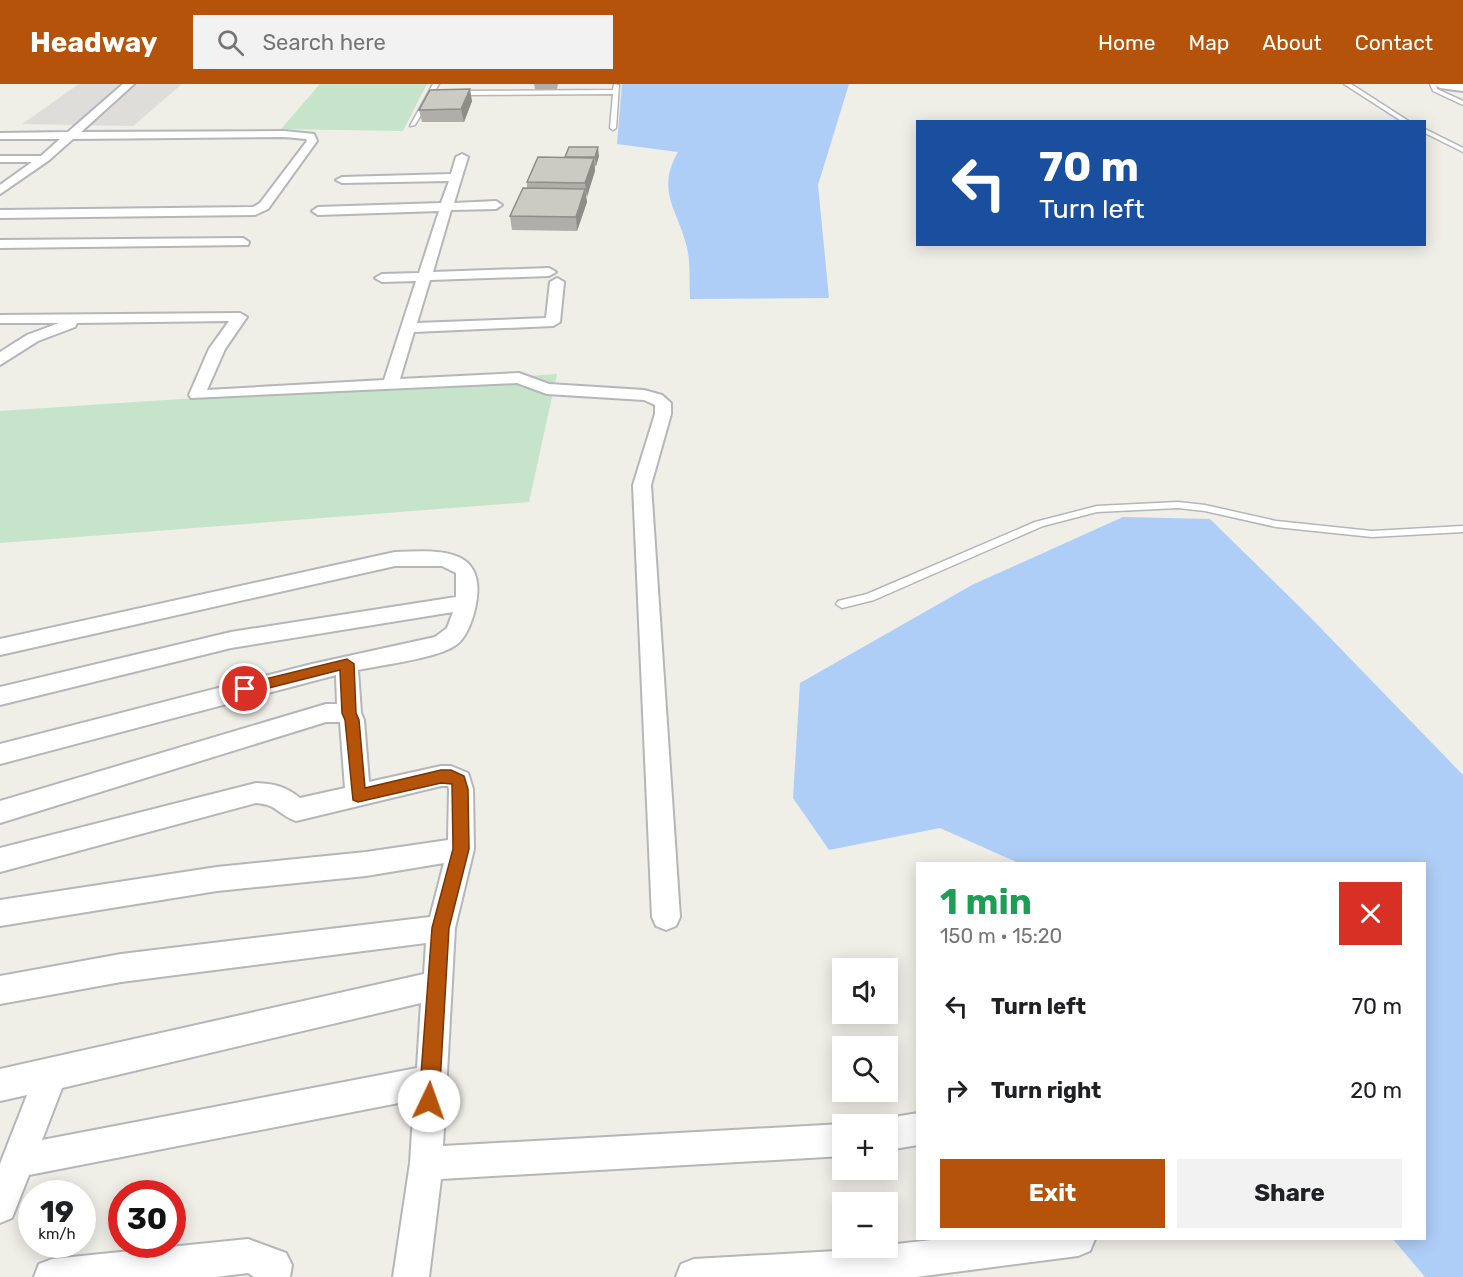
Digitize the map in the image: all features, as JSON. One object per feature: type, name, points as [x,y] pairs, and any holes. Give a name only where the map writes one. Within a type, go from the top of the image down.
[{"type":"street","points":[[0,190],[72,136],[129,84]]},
{"type":"street","points":[[1440,84],[1463,87]]},
{"type":"street","points":[[0,136],[284,134],[310,136],[312,141],[264,206],[255,211],[0,214]]},
{"type":"street","points":[[391,383],[462,157]]},
{"type":"street","points":[[0,159],[44,159]]},
{"type":"street","points":[[342,180],[456,177]]},
{"type":"street","points":[[318,211],[496,205]]},
{"type":"street","points":[[0,244],[243,242]]},
{"type":"street","points":[[382,278],[553,277],[553,322],[408,328]]},
{"type":"street","points":[[0,319],[240,317],[217,349],[198,395],[519,378],[547,388],[644,395],[657,398],[663,403],[663,414],[642,484],[666,917]]},
{"type":"street","points":[[0,360],[12,348],[30,338],[85,318]]},
{"type":"street","points":[[0,647],[395,559],[420,559],[458,564],[469,578],[458,628],[450,639],[441,644],[347,664],[0,754]]},
{"type":"street","points":[[0,696],[231,640],[465,603]]},
{"type":"street","points":[[347,664],[349,713],[352,720],[358,796]]},
{"type":"street","points":[[0,812],[326,713],[349,713]]},
{"type":"street","points":[[0,860],[256,793],[276,794],[296,810],[441,776],[451,776],[459,780],[461,849],[441,928],[426,1163],[411,1277]]},
{"type":"street","points":[[0,913],[218,879],[366,864],[461,849]]},
{"type":"street","points":[[0,990],[121,968],[441,928]]},
{"type":"street","points":[[0,1085],[436,985]]},
{"type":"street","points":[[0,1206],[51,1075]]},
{"type":"street","points":[[18,1161],[430,1080]]},
{"type":"street","points":[[898,1132],[916,1129]]},
{"type":"street","points":[[426,1163],[832,1141]]},
{"type":"street","points":[[694,1277],[833,1274],[1071,1240]]},
{"type":"street","points":[[52,1277],[248,1256],[274,1265],[272,1277]]},
{"type":"lane","points":[[412,124],[436,84]]},
{"type":"lane","points":[[613,128],[616,84]]},
{"type":"lane","points":[[1347,84],[1405,120]]},
{"type":"lane","points":[[1433,84],[1435,90],[1463,103]]},
{"type":"lane","points":[[453,93],[616,92]]},
{"type":"lane","points":[[430,94],[442,93]]},
{"type":"lane","points":[[1426,132],[1463,150]]},
{"type":"lane","points":[[842,604],[870,597],[1039,524],[1105,508],[1178,505],[1205,508],[1276,524],[1372,534],[1463,529]]},
{"type":"shaded area","points":[[79,84],[182,84],[133,126],[22,124]]},
{"type":"green space","points":[[320,84],[427,84],[403,131],[281,129]]},
{"type":"green space","points":[[557,374],[529,502],[0,543],[0,411]]},
{"type":"water","points":[[622,84],[849,84],[818,185],[829,298],[690,299],[688,254],[669,190],[671,166],[678,152],[617,144]]},
{"type":"water","points":[[1123,517],[1210,519],[1308,615],[1463,775],[1463,1277],[1425,1277],[1394,1240],[1426,1240],[1426,862],[1016,862],[940,828],[829,850],[793,798],[800,683],[972,585]]},
{"type":"building","points":[[470,89],[461,109],[419,110],[430,90]]},
{"type":"building","points":[[569,147],[598,147],[595,157],[565,157]]},
{"type":"building","points":[[538,157],[594,158],[585,183],[527,182]]},
{"type":"building","points":[[523,188],[585,189],[576,217],[510,216]]},
{"type":"route","points":[[245,689],[347,664],[349,713],[352,720],[358,796],[441,776],[451,776],[459,780],[461,849],[441,928],[429,1101]]}]
